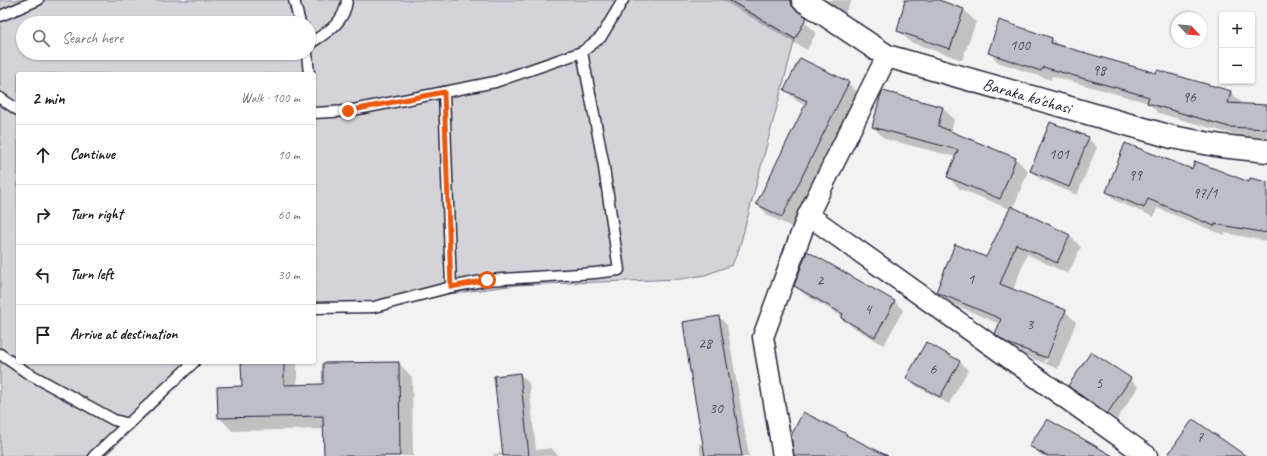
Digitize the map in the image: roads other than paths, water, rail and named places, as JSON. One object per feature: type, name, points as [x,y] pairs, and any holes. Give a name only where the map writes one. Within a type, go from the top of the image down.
[{"type":"main road","name":"Baraka ko'chasi","points":[[803,0],[886,56],[1172,137],[1221,146],[1267,151]]},
{"type":"street","points":[[783,456],[763,337],[808,215],[886,56]]},
{"type":"street","points":[[808,215],[1147,456]]},
{"type":"lane","points":[[0,16],[38,0]]},
{"type":"lane","points":[[294,0],[298,16]]},
{"type":"lane","points":[[316,39],[335,27],[346,8],[347,0]]},
{"type":"lane","points":[[316,113],[348,111],[495,82],[582,52],[601,37],[624,0]]},
{"type":"lane","points":[[316,308],[374,307],[451,287],[487,280],[619,270],[603,161],[582,52]]},
{"type":"lane","points":[[308,60],[309,72]]},
{"type":"lane","points":[[444,92],[451,287]]},
{"type":"lane","points":[[0,98],[16,109]]},
{"type":"lane","points":[[0,354],[26,372],[114,420],[129,424]]},
{"type":"lane","points":[[94,456],[192,364]]}]
